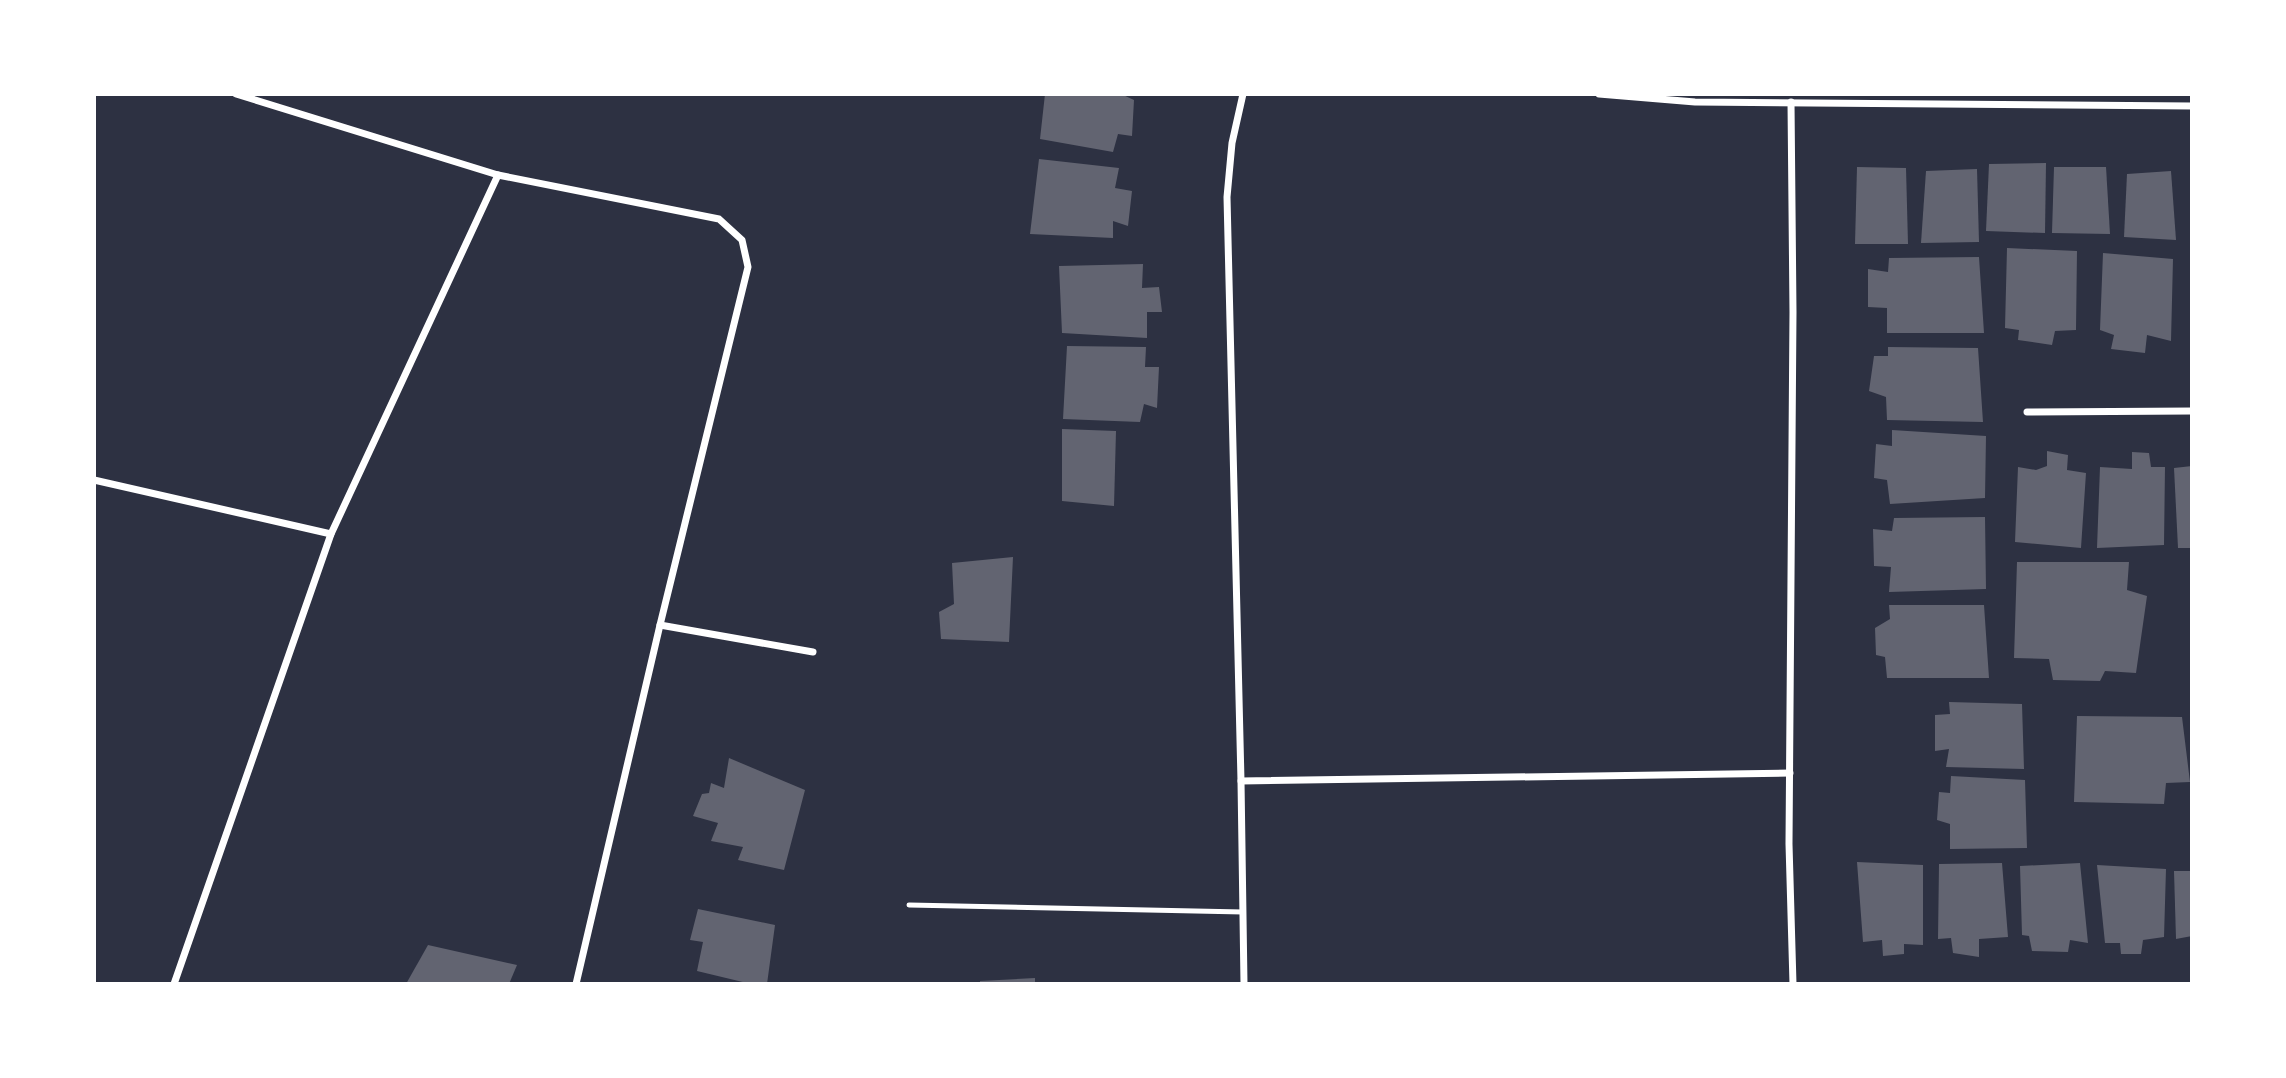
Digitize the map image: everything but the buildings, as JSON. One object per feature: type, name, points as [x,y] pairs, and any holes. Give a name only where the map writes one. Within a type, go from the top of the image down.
[{"type":"street","points":[[236,94],[498,176],[719,219],[743,240],[748,267],[576,984]]},
{"type":"street","points":[[1243,94],[1232,143],[1227,197],[1244,984]]},
{"type":"street","points":[[1599,94],[1791,102],[2192,106]]},
{"type":"street","points":[[1791,102],[1793,326],[1789,844],[1793,984]]},
{"type":"street","points":[[174,984],[331,534],[498,176]]},
{"type":"street","points":[[2027,412],[2192,411]]},
{"type":"street","points":[[94,480],[331,534]]},
{"type":"street","points":[[660,625],[813,652]]},
{"type":"street","points":[[1241,781],[1790,773]]},
{"type":"lane","points":[[909,905],[1243,912]]}]
